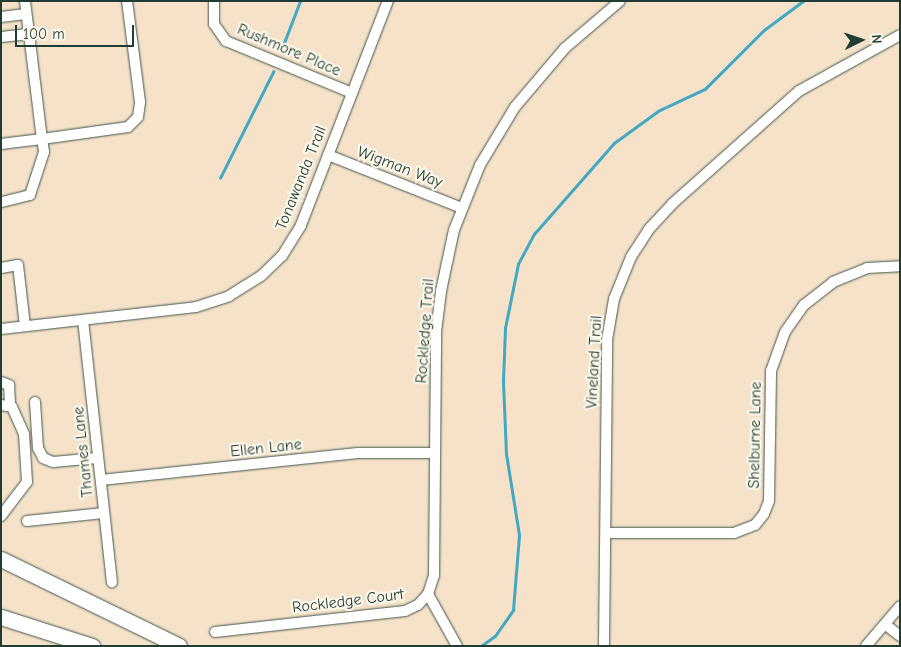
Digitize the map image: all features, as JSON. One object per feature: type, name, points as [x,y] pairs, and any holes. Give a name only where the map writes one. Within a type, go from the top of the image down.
[{"type":"highway","points":[[1,559],[179,646]]},
{"type":"highway","points":[[1,617],[92,646]]},
{"type":"street","points":[[1,202],[30,195],[44,152],[25,1]]},
{"type":"street","points":[[1,144],[128,127],[138,117],[140,102],[127,1]]},
{"type":"street","name":"Rushmore Place","points":[[214,1],[214,24],[226,41],[352,92]]},
{"type":"street","name":"Tonawanda Trail","points":[[1,329],[196,306],[244,288],[276,262],[292,242],[388,1]]},
{"type":"street","name":"Rockledge Trail","points":[[435,483],[438,307],[445,266],[462,208],[487,152],[525,93],[564,48],[620,1]]},
{"type":"street","points":[[1,17],[26,14]]},
{"type":"street","points":[[1,37],[29,34]]},
{"type":"street","name":"Vineland Trail","points":[[604,646],[609,326],[622,276],[638,245],[672,204],[799,91],[900,35]]},
{"type":"street","name":"Wigman Way","points":[[328,155],[462,208]]},
{"type":"street","points":[[1,268],[18,265],[25,326]]},
{"type":"street","name":"Shelburne Lane","points":[[606,533],[734,533],[755,525],[764,514],[768,501],[771,371],[785,332],[804,306],[833,282],[868,268],[900,266]]},
{"type":"street","name":"Thames Lane","points":[[83,320],[112,582]]},
{"type":"street","points":[[1,382],[9,385],[6,405],[24,435],[27,482],[1,516]]},
{"type":"street","points":[[35,402],[38,448],[43,458],[53,462],[98,458]]},
{"type":"street","name":"Ellen Lane","points":[[101,480],[358,453],[435,453]]},
{"type":"street","name":"Rockledge Court","points":[[215,632],[405,611],[418,605],[428,594],[434,576],[435,483]]},
{"type":"street","points":[[27,521],[104,513]]},
{"type":"street","points":[[428,594],[456,646]]},
{"type":"street","points":[[866,646],[886,625],[900,606]]},
{"type":"street","points":[[886,625],[900,636]]},
{"type":"waterway","points":[[282,48],[300,1]]},
{"type":"waterway","points":[[481,646],[495,636],[513,610],[519,535],[506,454],[503,381],[505,328],[518,264],[534,234],[614,143],[658,111],[705,89],[764,30],[803,1]]},
{"type":"waterway","points":[[220,178],[273,72]]}]
